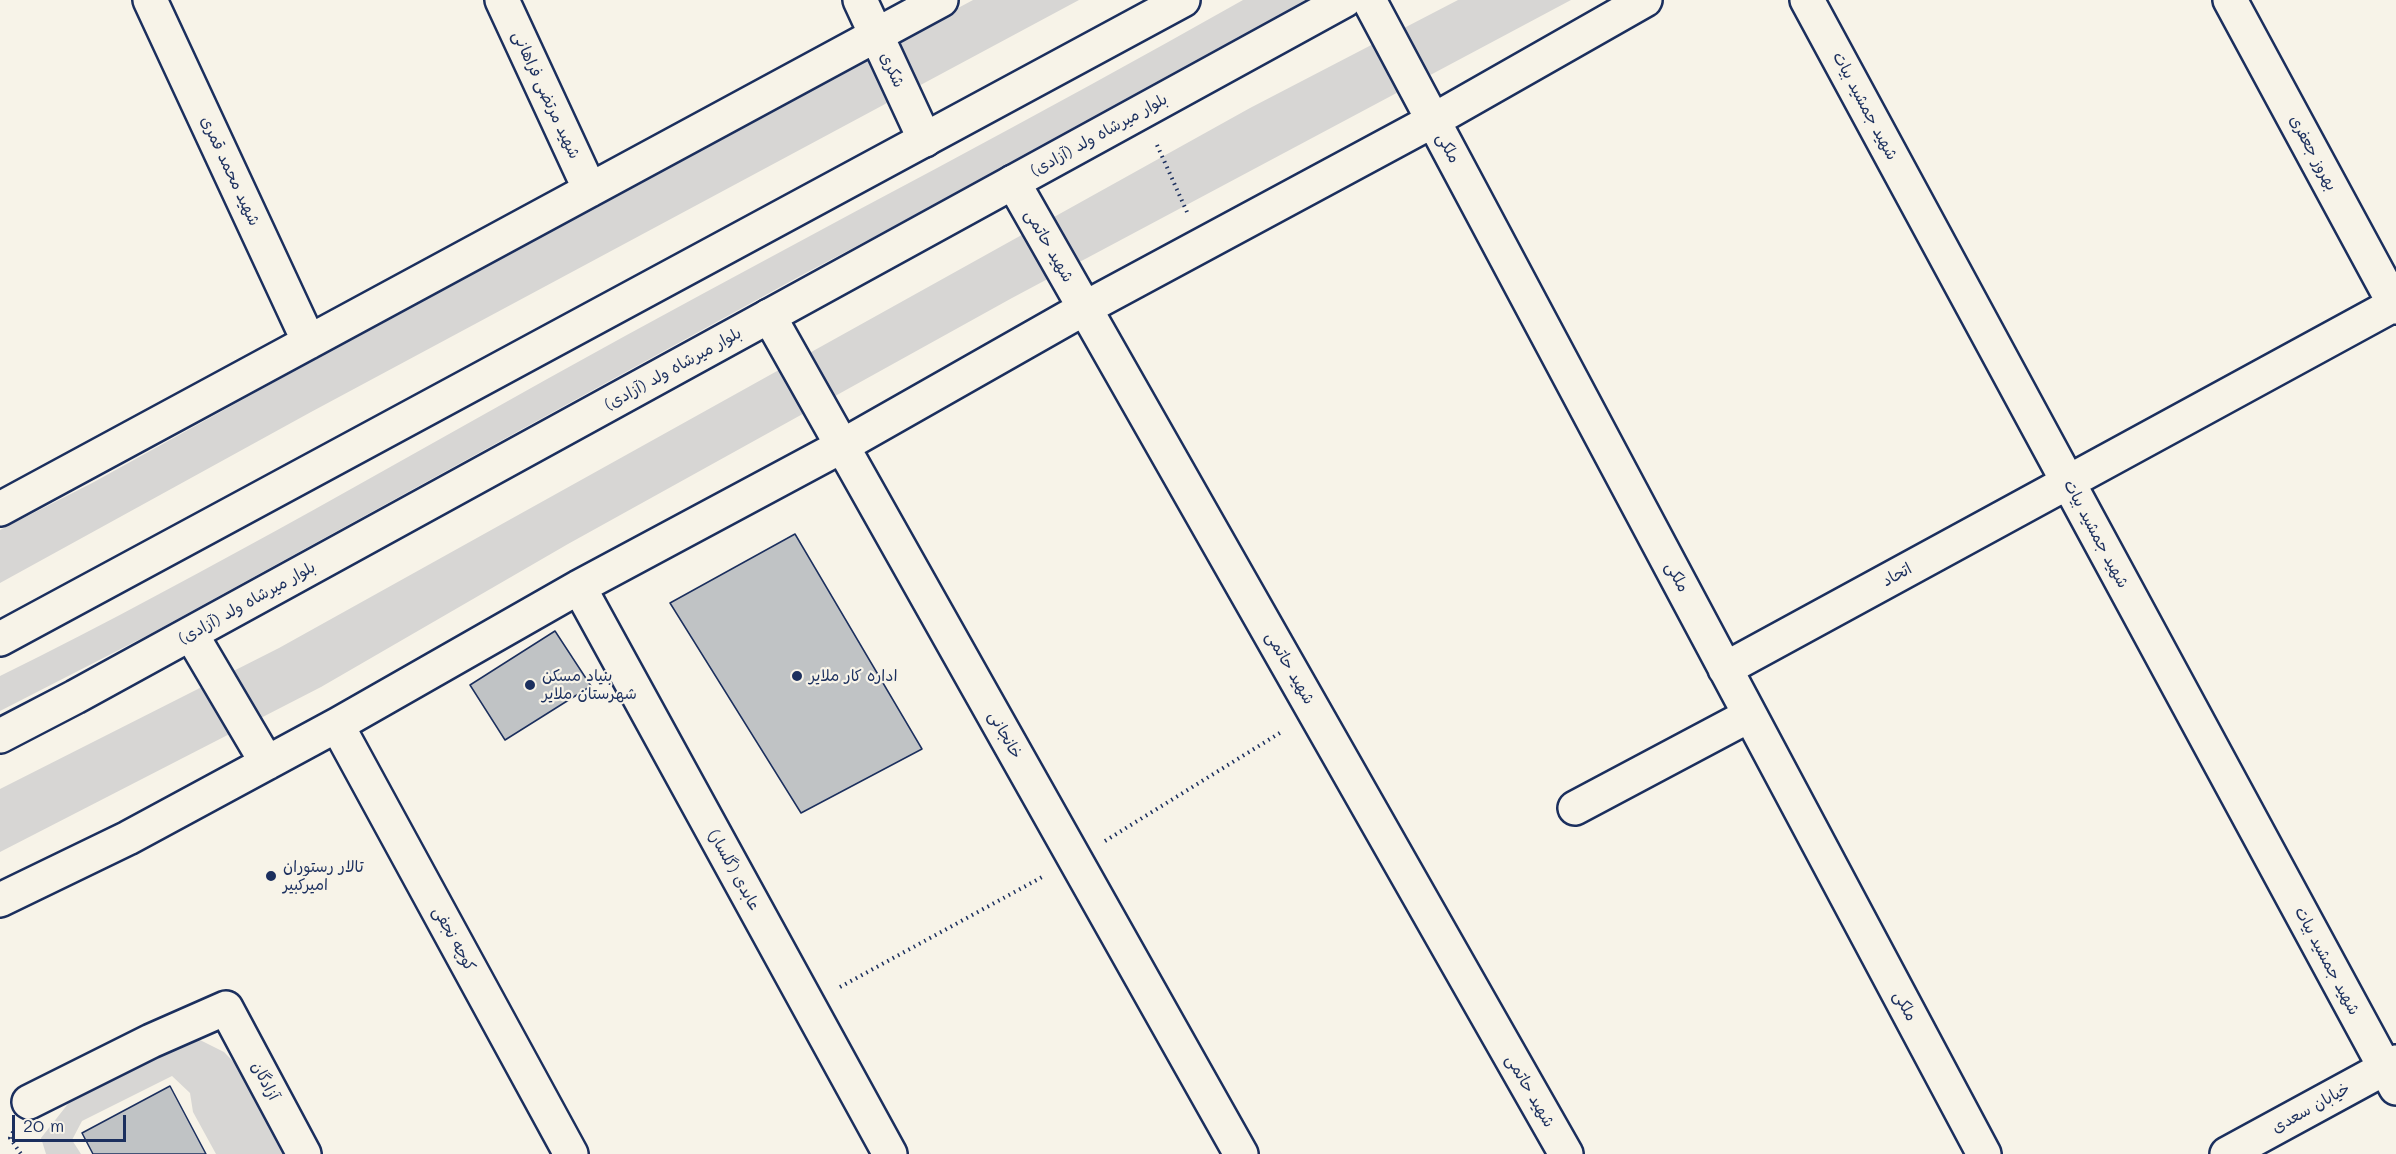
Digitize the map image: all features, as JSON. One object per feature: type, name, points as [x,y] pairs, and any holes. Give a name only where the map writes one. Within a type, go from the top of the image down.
[{"type":"street","name":"شهید محمد قمری","points":[[150,0],[309,342]]},
{"type":"street","name":"شهید مرتضی فراهانی","points":[[502,0],[590,190]]},
{"type":"street","name":"شکری","points":[[860,0],[925,140]]},
{"type":"street","points":[[0,509],[940,0]]},
{"type":"street","points":[[0,639],[1183,0]]},
{"type":"street","name":"بلوار میرشاه ولد (آزادی)","points":[[0,736],[191,634],[1345,0]]},
{"type":"street","name":"ملکی","points":[[1369,0],[1984,1154]]},
{"type":"street","points":[[0,900],[128,838],[337,725],[579,587],[842,446],[1085,308],[1434,120],[1645,0]]},
{"type":"street","name":"شهید جمشید بیات","points":[[1807,0],[2392,1072]]},
{"type":"street","name":"بهروز جعفری","points":[[2230,0],[2395,306]]},
{"type":"street","name":"شهید حاتمی","points":[[1013,182],[1566,1154]]},
{"type":"street","name":"اتحاد","points":[[1725,669],[2395,306]]},
{"type":"street","name":"خانجانی","points":[[769,316],[1241,1154]]},
{"type":"street","name":"عابدی (گلسار)","points":[[579,587],[890,1154]]},
{"type":"street","points":[[191,634],[267,763]]},
{"type":"street","points":[[1575,808],[1750,715]]},
{"type":"street","name":"کوچه نجفی","points":[[337,725],[571,1154]]},
{"type":"street","name":"آزادگان","points":[[29,1102],[151,1041],[226,1008],[304,1154]]},
{"type":"street","name":"خیابان سعدی","points":[[2227,1154],[2392,1072]]},
{"type":"path","points":[[808,1005],[1075,860],[1315,712]]},
{"type":"shaded area","points":[[973,0],[1079,0],[311,412],[0,583],[0,530],[94,482],[693,150]]},
{"type":"shaded area","points":[[1243,0],[1314,0],[1106,114],[802,275],[150,634],[0,711],[0,676],[158,595],[625,336],[1089,86]]},
{"type":"shaded area","points":[[1458,0],[1571,0],[1012,298],[568,544],[321,687],[0,852],[0,789],[279,648],[1250,108]]},
{"type":"shaded area","points":[[198,1039],[224,1052],[255,1084],[292,1154],[216,1154],[193,1112],[190,1093],[172,1076],[82,1121],[72,1140],[81,1154],[46,1154],[41,1138],[75,1095],[137,1059]]},
{"type":"building","name":"اداره کار ملایر","points":[[795,534],[922,749],[801,813],[670,603]]},
{"type":"building","name":"بنیاد مسکن شهرستان ملایر","points":[[555,631],[591,686],[505,740],[470,685]]},
{"type":"building","points":[[170,1086],[206,1154],[93,1154],[82,1133]]},
{"type":"place","name":"اداره کار ملایر","points":[[797,676]]},
{"type":"place","name":"بنیاد مسکن شهرستان ملایر","points":[[530,685]]},
{"type":"place","name":"تالار رستوران امیرکبیر","points":[[271,876]]}]
